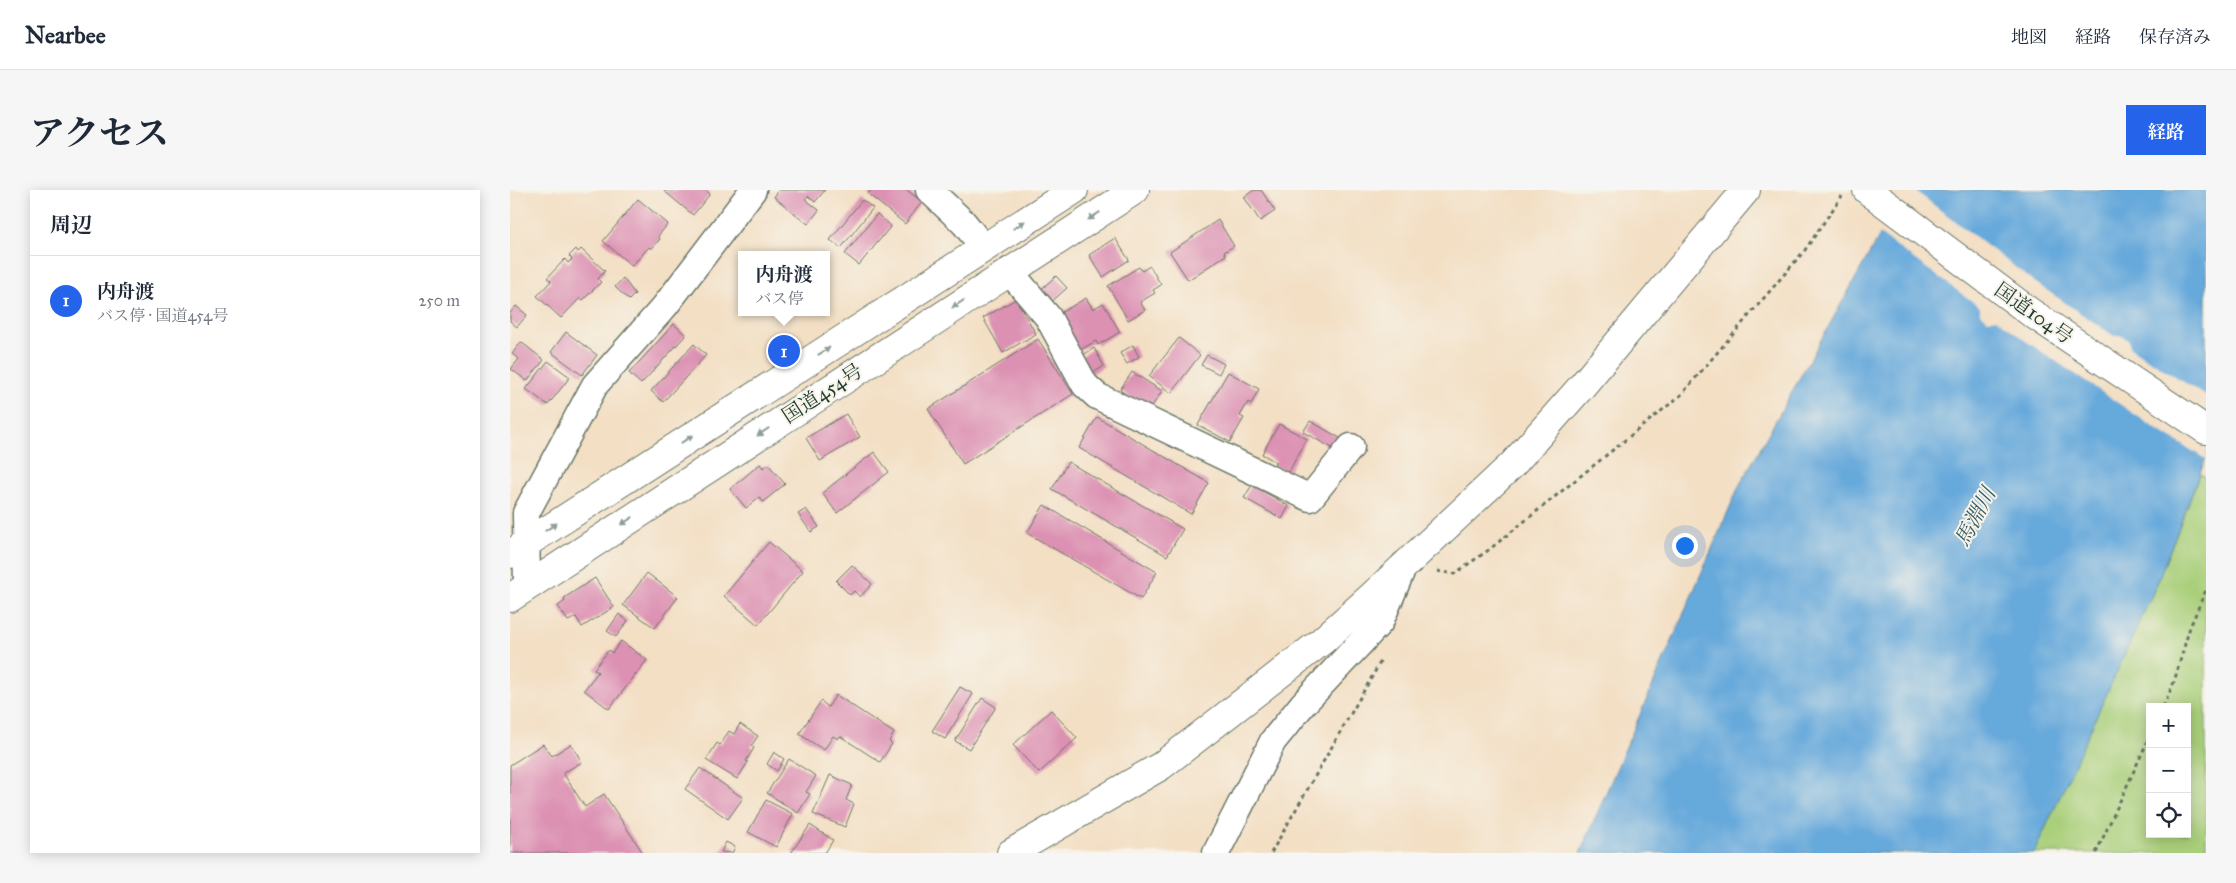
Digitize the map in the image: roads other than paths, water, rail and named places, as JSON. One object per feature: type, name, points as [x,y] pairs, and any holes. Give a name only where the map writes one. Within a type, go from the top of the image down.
[{"type":"main road","name":"国道454号","points":[[518,549],[1074,190]]},
{"type":"main road","name":"国道454号","points":[[518,592],[1135,190]]},
{"type":"main road","points":[[1011,853],[1160,766],[1322,641],[1513,464],[1582,386],[1746,190]]},
{"type":"main road","name":"国道104号","points":[[1867,190],[2030,312],[2206,430]]},
{"type":"street","points":[[518,592],[518,549],[526,513],[595,385],[665,306],[753,190]]},
{"type":"street","points":[[929,190],[964,223],[984,248]]},
{"type":"street","points":[[1009,271],[1048,317],[1085,385],[1097,396],[1310,498],[1351,448]]},
{"type":"street","points":[[1216,853],[1273,741],[1304,704],[1380,622],[1404,564]]},
{"type":"water","name":"馬淵川","points":[[1905,190],[2206,190],[2206,458],[2156,586],[2034,853],[1580,853],[1739,486]]},
{"type":"place","name":"内舟渡","points":[[784,351]]}]
